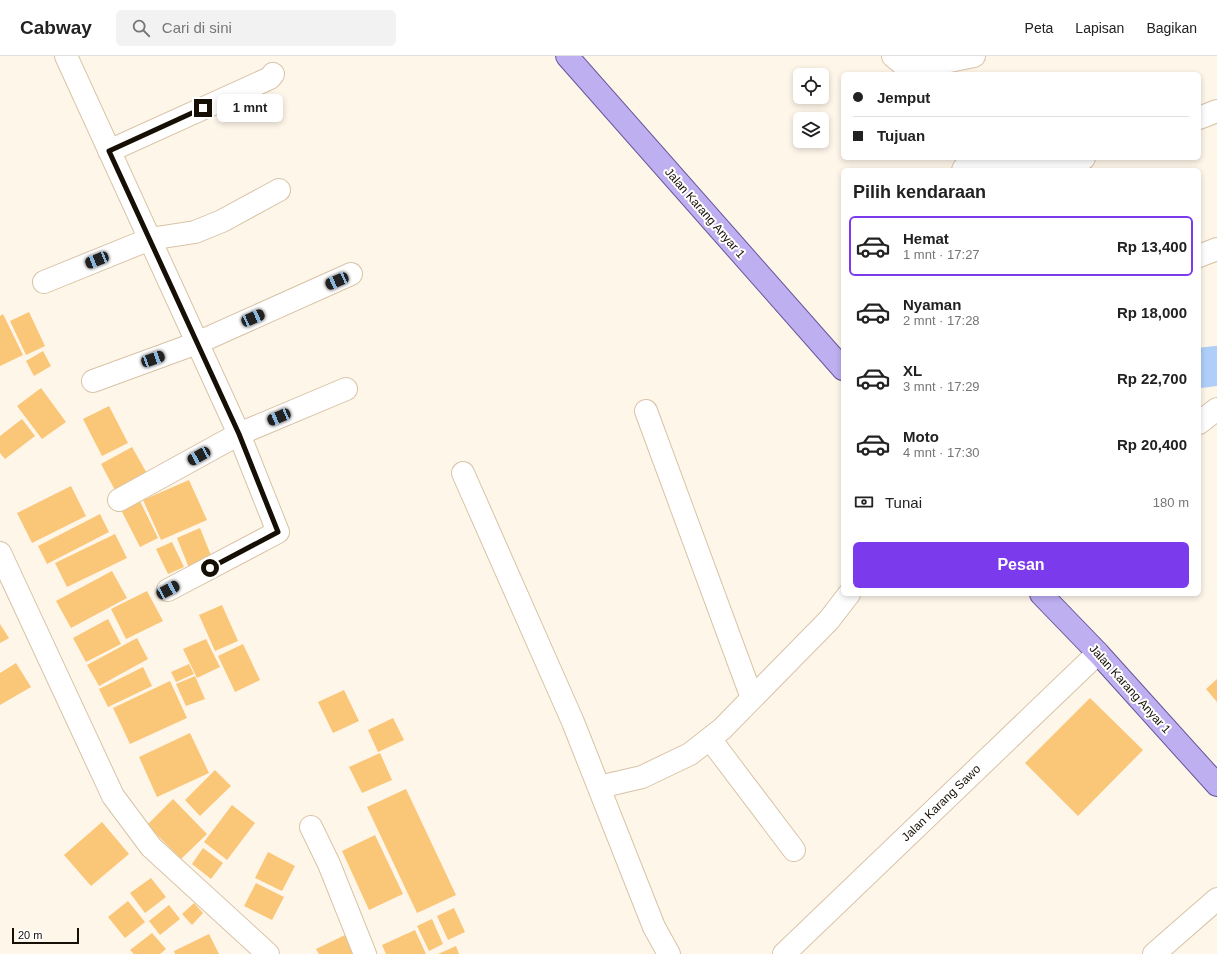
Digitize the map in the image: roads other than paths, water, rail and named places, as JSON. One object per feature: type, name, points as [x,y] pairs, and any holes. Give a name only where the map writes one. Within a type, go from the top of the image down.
[{"type":"main road","name":"Jalan Karang Anyar 1","points":[[567,56],[841,368]]},
{"type":"main road","name":"Jalan Karang Anyar 1","points":[[1043,596],[1098,653],[1217,785]]},
{"type":"street","points":[[66,56],[239,434],[278,532],[168,590]]},
{"type":"street","points":[[893,56],[906,66],[925,66],[974,56]]},
{"type":"street","points":[[109,151],[270,78],[272,74]]},
{"type":"street","points":[[1201,117],[1217,111]]},
{"type":"street","points":[[964,168],[972,163],[1055,160]]},
{"type":"street","points":[[44,282],[150,239],[195,232],[222,221],[279,190]]},
{"type":"street","points":[[1201,255],[1217,249]]},
{"type":"street","points":[[94,381],[197,343],[351,274]]},
{"type":"street","points":[[119,500],[239,434],[346,389]]},
{"type":"street","points":[[1201,421],[1217,409]]},
{"type":"street","points":[[646,411],[752,698]]},
{"type":"street","points":[[463,473],[573,722],[654,927],[669,954]]},
{"type":"street","points":[[0,553],[113,796],[151,847],[268,954]]},
{"type":"street","points":[[599,787],[642,777],[690,754],[710,739],[722,729],[829,620],[847,596]]},
{"type":"street","name":"Jalan Karang Sawo","points":[[784,954],[1098,653]]},
{"type":"street","points":[[710,739],[794,850]]},
{"type":"street","points":[[311,827],[329,864],[365,954]]},
{"type":"street","points":[[1154,954],[1217,899]]},
{"type":"waterway","points":[[1201,368],[1217,366]]}]
